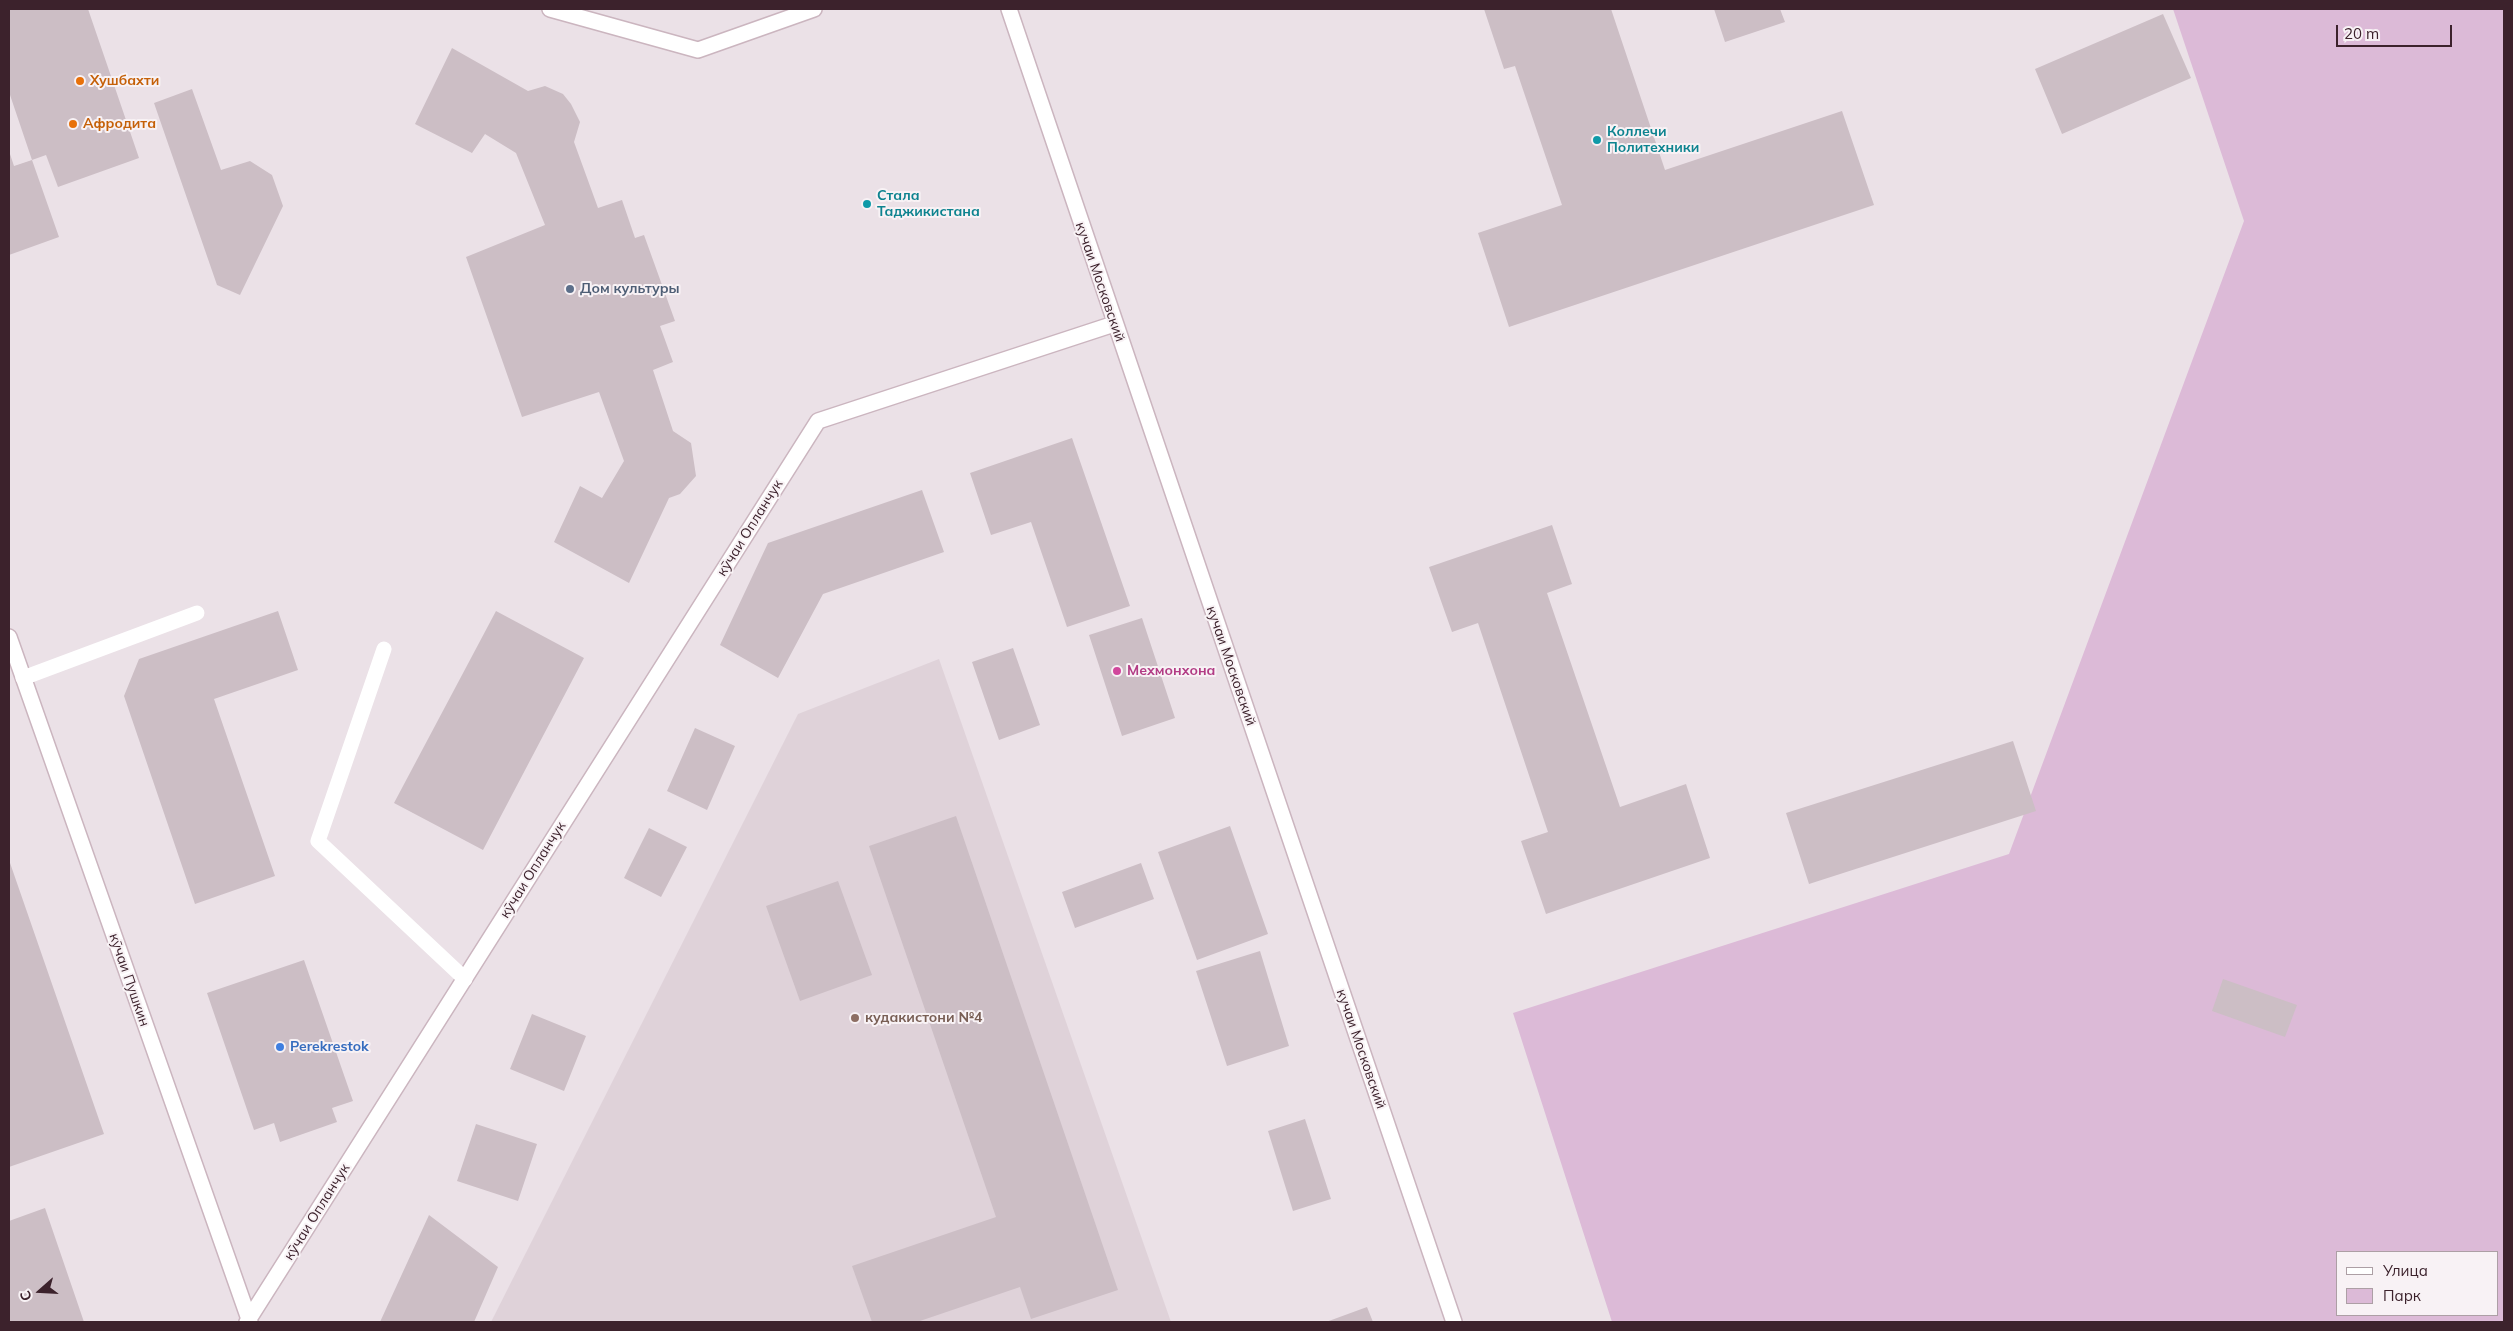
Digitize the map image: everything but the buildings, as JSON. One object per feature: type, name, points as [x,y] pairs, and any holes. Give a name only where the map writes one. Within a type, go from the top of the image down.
[{"type":"street","points":[[550,9],[698,50],[814,9]]},
{"type":"street","name":"кучаи Московский","points":[[1008,9],[1454,1322]]},
{"type":"street","name":"кӯчаи Опланчук","points":[[249,1321],[818,420],[1114,324]]},
{"type":"street","points":[[23,678],[197,613]]},
{"type":"street","name":"кӯчаи Пушкин","points":[[9,637],[249,1321]]},
{"type":"street","points":[[384,649],[318,841],[464,979]]},
{"type":"shaded area","name":"кудакистони №4","points":[[939,659],[1171,1322],[491,1322],[798,714]]},
{"type":"green space","points":[[2173,9],[2504,9],[2504,1322],[1612,1322],[1513,1013],[2009,854],[2244,221]]},
{"type":"place","name":"Хушбахти","points":[[80,81]]},
{"type":"place","name":"Афродита","points":[[73,124]]},
{"type":"place","name":"Коллечи Политехники","points":[[1597,140]]},
{"type":"place","name":"Стала Таджикистана","points":[[867,204]]},
{"type":"place","name":"Дом культуры","points":[[570,289]]},
{"type":"place","name":"Мехмонхона","points":[[1117,671]]},
{"type":"place","name":"кудакистони №4","points":[[855,1018]]},
{"type":"place","name":"Perekrestok","points":[[280,1047]]}]
